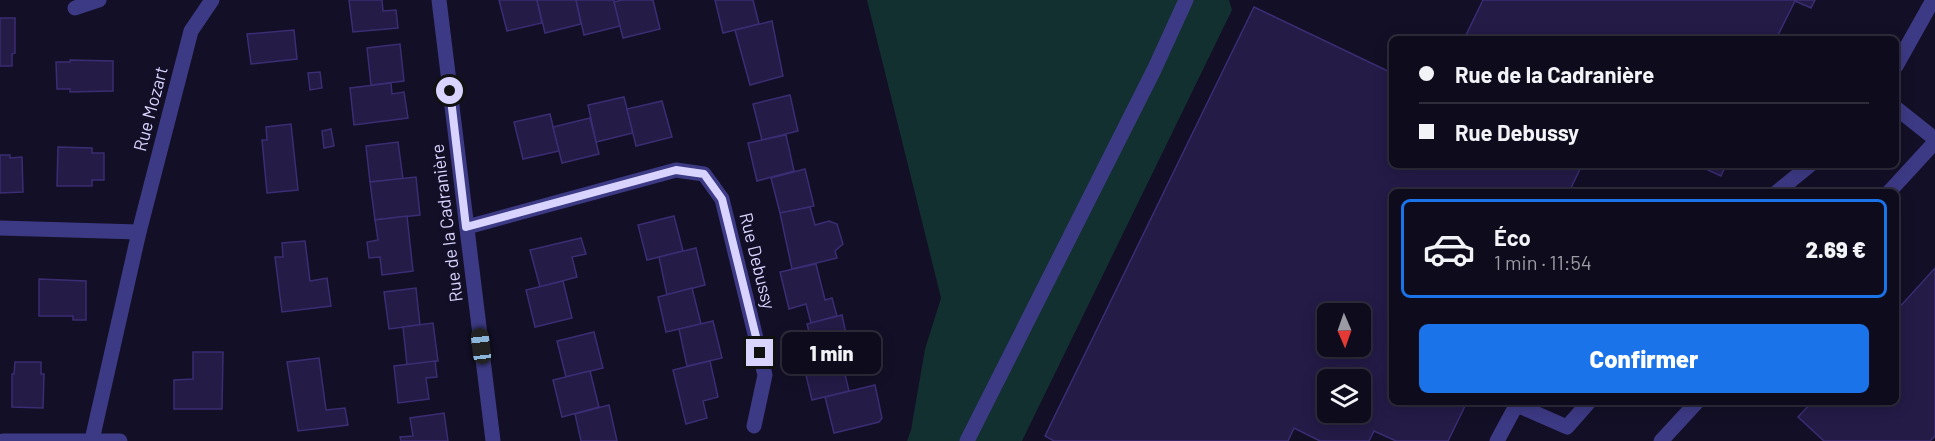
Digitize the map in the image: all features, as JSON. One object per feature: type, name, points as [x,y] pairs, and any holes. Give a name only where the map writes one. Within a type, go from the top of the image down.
[{"type":"street","points":[[75,8],[99,0]]},
{"type":"street","name":"Rue Mozart","points":[[92,440],[139,232],[192,31],[212,0]]},
{"type":"street","name":"Rue de la Cadranière","points":[[440,0],[493,441]]},
{"type":"street","points":[[967,441],[1154,70],[1186,0]]},
{"type":"street","points":[[1899,61],[1933,0]]},
{"type":"street","points":[[1892,189],[1935,141],[1899,111]]},
{"type":"street","points":[[1781,189],[1806,168]]},
{"type":"street","name":"Rue Debussy","points":[[466,227],[676,170],[704,174],[722,199],[765,375],[754,426]]},
{"type":"street","points":[[0,228],[139,232]]},
{"type":"street","points":[[1497,441],[1517,405]]},
{"type":"street","points":[[1522,405],[1567,427],[1586,405]]},
{"type":"street","points":[[1661,441],[1694,405]]},
{"type":"street","points":[[3,441],[120,441]]},
{"type":"green space","points":[[867,0],[1229,0],[1232,10],[1022,441],[907,441],[911,430],[925,349],[941,298]]},
{"type":"building","points":[[349,0],[382,0],[383,11],[396,10],[398,28],[353,32]]},
{"type":"building","points":[[499,0],[537,0],[542,23],[507,31]]},
{"type":"building","points":[[537,0],[576,0],[581,24],[545,33]]},
{"type":"building","points":[[576,0],[614,0],[620,26],[584,35]]},
{"type":"building","points":[[653,0],[660,29],[623,38],[614,2]]},
{"type":"building","points":[[715,0],[753,0],[759,24],[723,33]]},
{"type":"building","points":[[1483,0],[1815,0],[1811,8],[1795,1],[1778,36],[1465,36]]},
{"type":"building","points":[[1254,7],[1389,72],[1389,168],[1581,168],[1570,189],[1389,189],[1389,405],[1466,405],[1448,441],[1396,441],[1374,431],[1369,441],[1320,441],[1294,428],[1288,441],[1054,441],[1045,436]]},
{"type":"building","points":[[0,18],[15,18],[15,53],[12,54],[12,66],[0,66]]},
{"type":"building","points":[[772,21],[783,76],[750,85],[735,30]]},
{"type":"building","points":[[294,30],[297,59],[251,64],[247,34]]},
{"type":"building","points":[[400,44],[404,81],[371,85],[367,48]]},
{"type":"building","points":[[70,60],[113,61],[113,91],[70,92],[70,89],[57,89],[56,62],[70,62]]},
{"type":"building","points":[[320,72],[322,88],[310,90],[308,73]]},
{"type":"building","points":[[391,83],[392,94],[404,92],[408,118],[354,125],[350,88]]},
{"type":"building","points":[[790,95],[798,131],[762,140],[753,104]]},
{"type":"building","points":[[624,97],[633,133],[596,142],[588,105]]},
{"type":"building","points":[[662,101],[672,137],[636,146],[627,109]]},
{"type":"building","points":[[550,114],[559,151],[523,159],[514,122]]},
{"type":"building","points":[[590,118],[599,154],[562,163],[553,127]]},
{"type":"building","points":[[291,124],[298,190],[267,193],[262,140],[267,140],[266,127]]},
{"type":"building","points":[[331,129],[334,146],[324,148],[322,131]]},
{"type":"building","points":[[786,135],[794,171],[757,181],[748,143]]},
{"type":"building","points":[[398,142],[403,179],[370,182],[366,146]]},
{"type":"building","points":[[58,147],[92,148],[92,153],[104,153],[104,180],[92,180],[92,186],[57,186]]},
{"type":"building","points":[[0,155],[10,155],[10,158],[22,157],[23,192],[0,193]]},
{"type":"building","points":[[1704,168],[1725,168],[1721,176]]},
{"type":"building","points":[[805,169],[814,206],[780,213],[771,178]]},
{"type":"building","points":[[416,177],[420,215],[375,220],[370,182]]},
{"type":"building","points":[[810,207],[815,225],[829,221],[837,224],[843,244],[835,251],[837,258],[792,269],[780,213]]},
{"type":"building","points":[[407,216],[413,271],[382,275],[380,257],[369,258],[367,242],[378,240],[375,220]]},
{"type":"building","points":[[674,216],[683,251],[647,260],[638,225]]},
{"type":"building","points":[[581,238],[586,254],[572,257],[577,277],[540,287],[530,250]]},
{"type":"building","points":[[305,241],[310,281],[327,278],[331,306],[282,312],[275,257],[283,257],[282,243]]},
{"type":"building","points":[[696,248],[705,285],[667,295],[659,257]]},
{"type":"building","points":[[816,264],[825,300],[832,298],[837,316],[811,323],[806,304],[789,309],[780,272]]},
{"type":"building","points":[[1935,268],[1935,436],[1930,441],[1824,441],[1798,417],[1809,405],[1899,405],[1899,308]]},
{"type":"building","points":[[39,279],[86,281],[86,320],[73,320],[73,316],[39,316]]},
{"type":"building","points":[[563,281],[572,318],[535,327],[526,290]]},
{"type":"building","points":[[416,288],[420,325],[389,329],[384,292]]},
{"type":"building","points":[[692,288],[701,324],[666,332],[658,297]]},
{"type":"building","points":[[842,315],[850,352],[807,362],[804,350],[813,347],[807,324]]},
{"type":"building","points":[[713,321],[722,358],[687,366],[679,329]]},
{"type":"building","points":[[433,323],[438,361],[407,365],[403,327]]},
{"type":"building","points":[[594,332],[603,368],[566,377],[557,341]]},
{"type":"building","points":[[193,352],[223,352],[222,409],[174,409],[174,380],[193,379]]},
{"type":"building","points":[[840,354],[849,391],[812,400],[803,363]]},
{"type":"building","points":[[319,358],[326,410],[345,408],[348,425],[298,431],[287,362]]},
{"type":"building","points":[[435,361],[437,377],[426,378],[429,399],[398,403],[394,366]]},
{"type":"building","points":[[710,361],[718,397],[703,401],[707,418],[686,424],[673,370]]},
{"type":"building","points":[[15,362],[41,362],[41,374],[44,374],[43,408],[12,407],[12,374],[14,374]]},
{"type":"building","points":[[590,371],[599,407],[562,417],[553,380]]},
{"type":"building","points":[[875,385],[882,418],[879,422],[834,433],[825,397]]},
{"type":"building","points":[[609,405],[617,441],[581,441],[575,414]]},
{"type":"building","points":[[444,413],[448,441],[401,441],[400,437],[413,436],[410,418]]},
{"type":"route","points":[[450,91],[466,227],[676,170],[704,174],[722,199],[760,353]]}]
